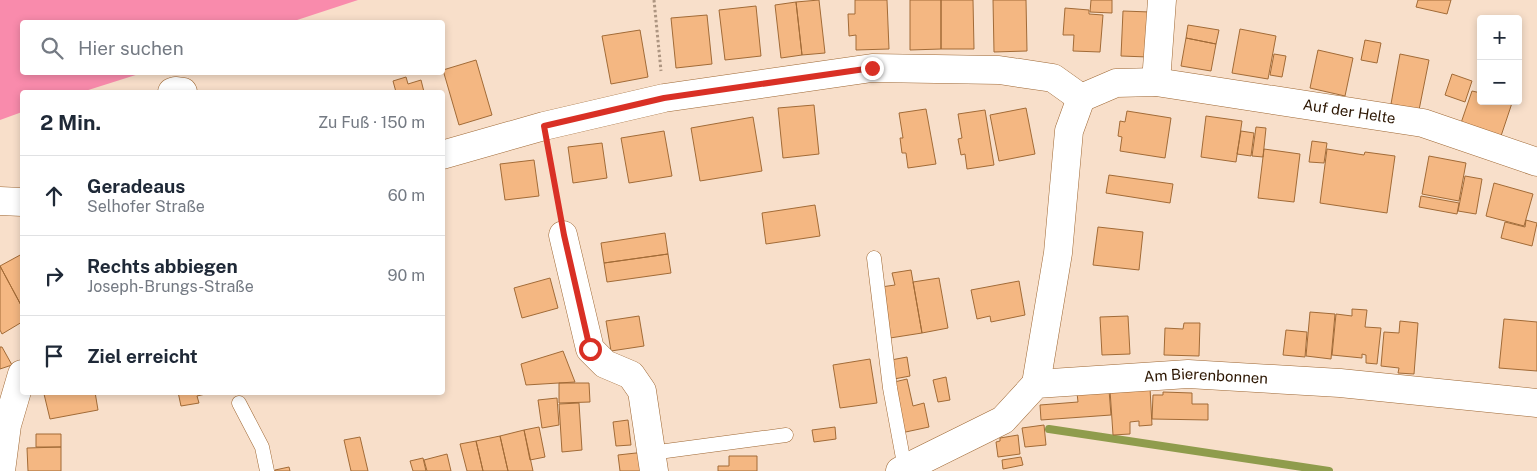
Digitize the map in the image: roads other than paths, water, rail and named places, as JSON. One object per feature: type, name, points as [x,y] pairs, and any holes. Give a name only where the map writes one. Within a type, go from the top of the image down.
[{"type":"street","points":[[1156,82],[1162,0]]},
{"type":"street","points":[[445,154],[544,126],[664,98],[881,68],[999,70],[1053,78],[1081,98],[1070,131],[1058,253],[1036,384],[1003,420],[902,470]]},
{"type":"street","name":"Auf der Helte","points":[[1081,98],[1116,83],[1156,82],[1422,124],[1537,162]]},
{"type":"street","points":[[0,202],[20,202]]},
{"type":"street","points":[[564,235],[590,349],[605,364],[631,375],[642,391],[653,462]]},
{"type":"street","name":"Am Bierenbonnen","points":[[1036,384],[1188,374],[1340,383],[1537,403]]},
{"type":"street","points":[[1,471],[4,425],[20,380]]},
{"type":"lane","points":[[874,258],[902,470]]},
{"type":"lane","points":[[239,402],[262,447],[267,471]]},
{"type":"lane","points":[[653,462],[786,435]]},
{"type":"waterway","points":[[1049,429],[1329,471]]}]
